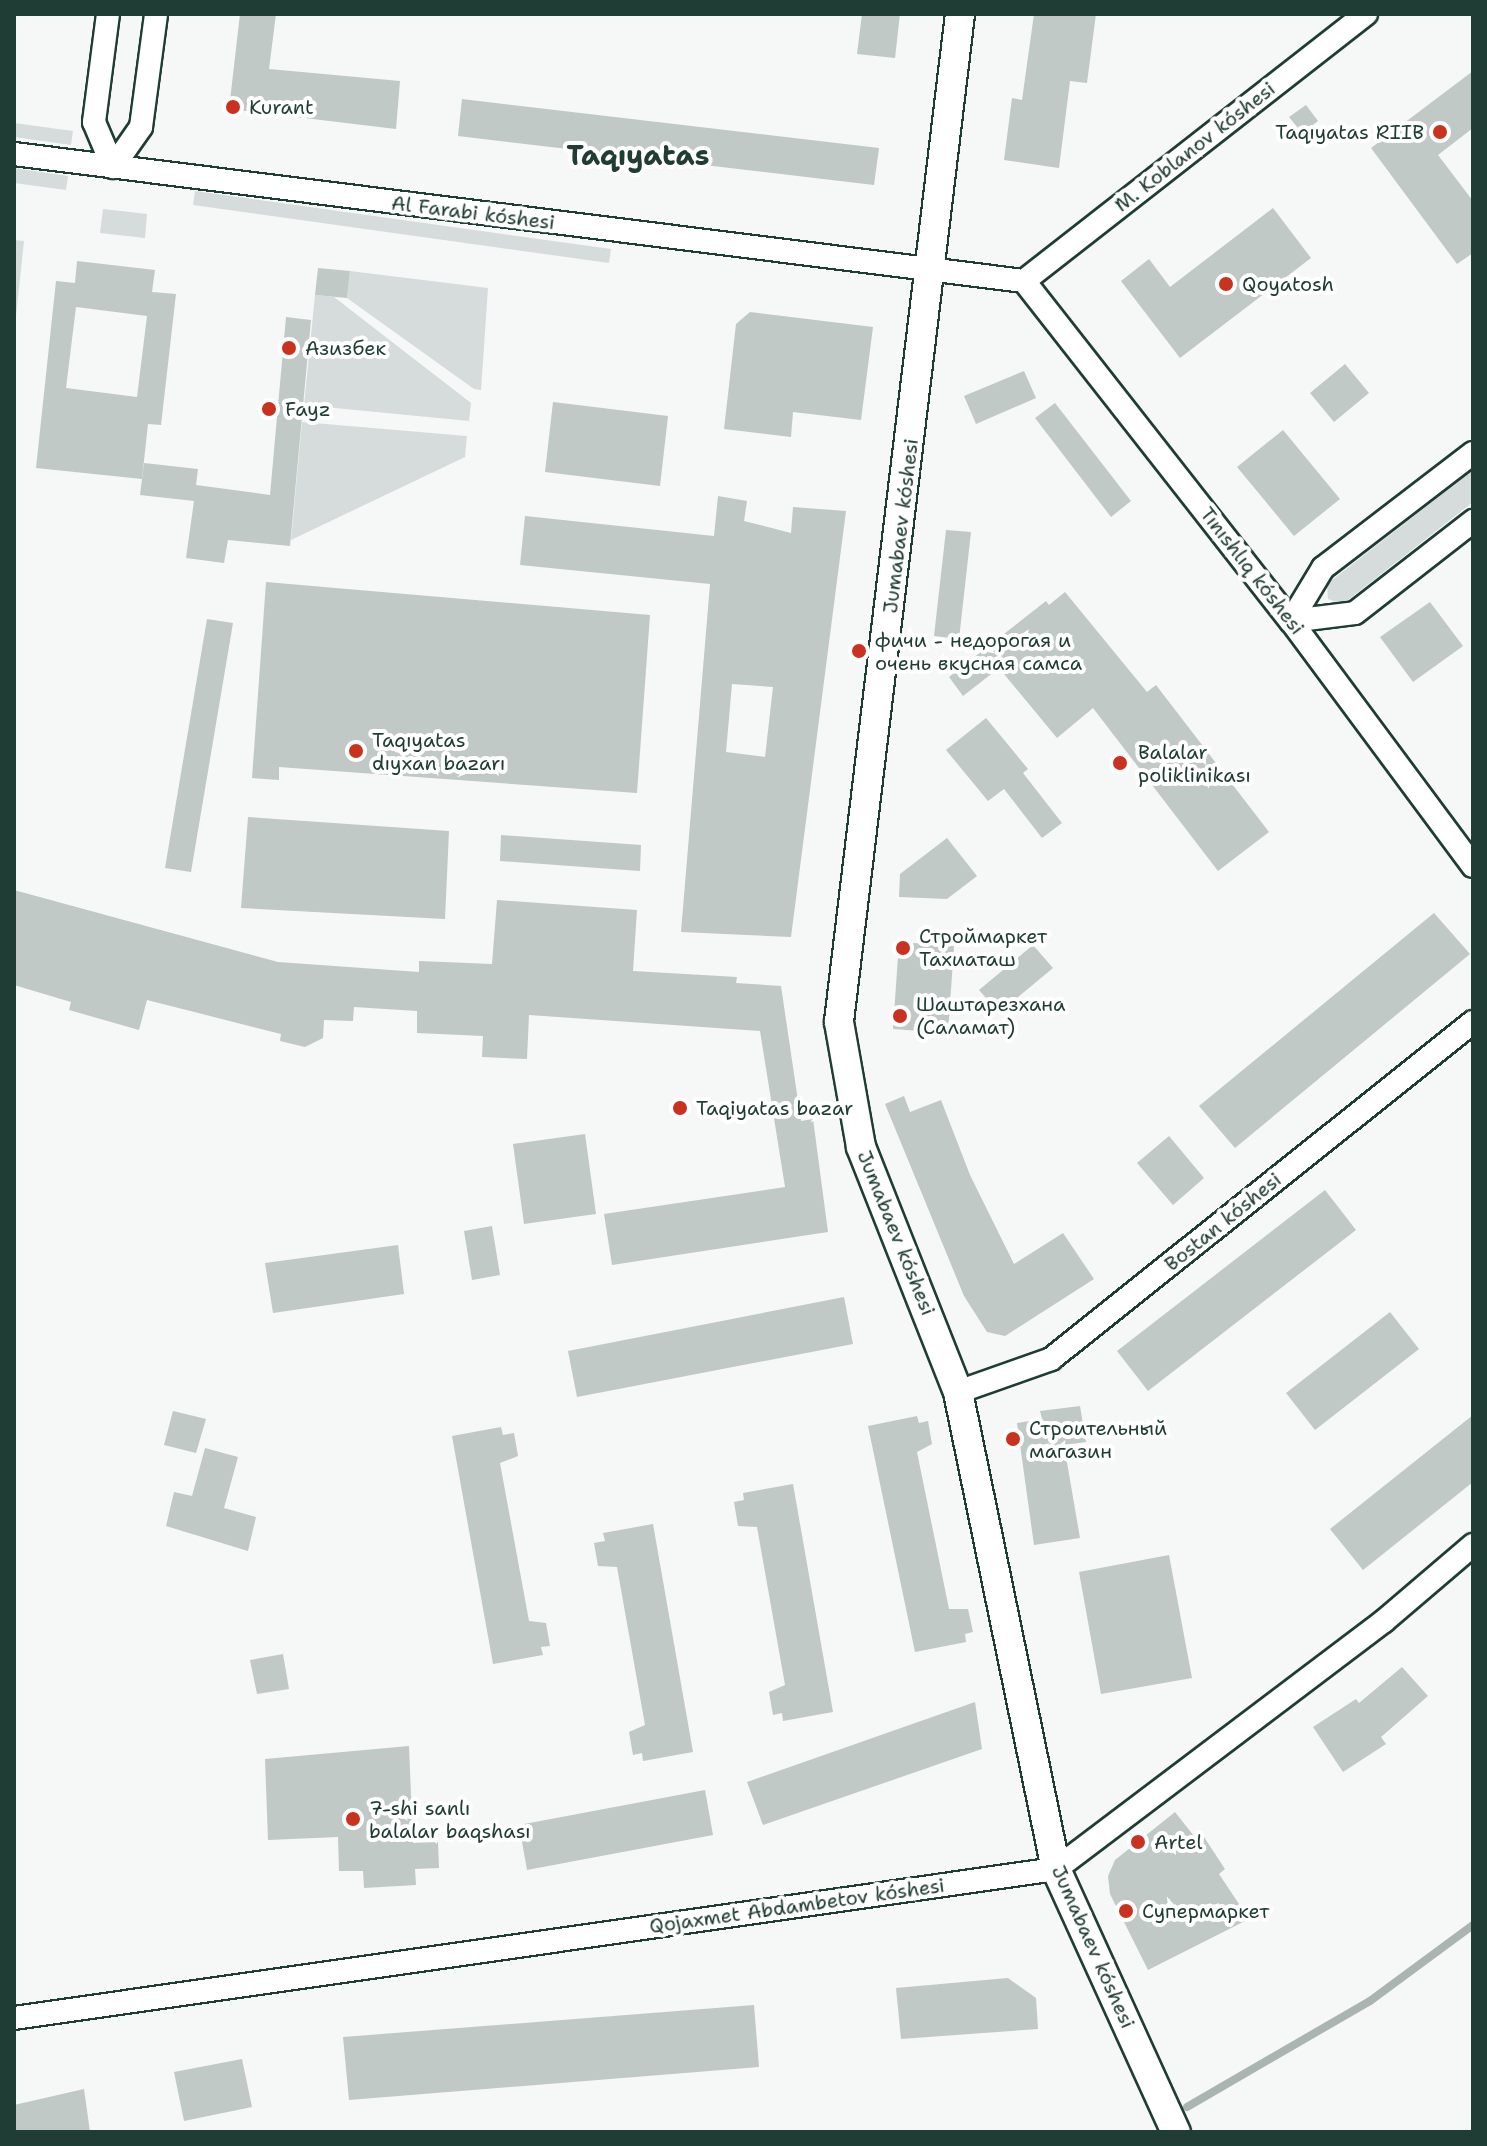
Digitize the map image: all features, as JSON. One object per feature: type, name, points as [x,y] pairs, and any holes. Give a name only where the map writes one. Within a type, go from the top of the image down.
[{"type":"street","points":[[108,14],[94,122],[113,167]]},
{"type":"street","points":[[113,167],[141,127],[156,14]]},
{"type":"street","name":"Jumabaev kóshesi","points":[[960,14],[932,271],[839,1022],[861,1147],[958,1392],[1056,1869],[1176,2132]]},
{"type":"street","name":"M. Koblanov kóshesi","points":[[1024,281],[1366,14]]},
{"type":"street","name":"Al Farabi kóshesi","points":[[14,154],[1024,281]]},
{"type":"street","name":"Tınıshlıq kóshesi","points":[[1024,281],[1291,621],[1473,866]]},
{"type":"street","points":[[1291,621],[1323,568],[1473,453]]},
{"type":"street","points":[[1291,621],[1355,613],[1473,521]]},
{"type":"street","name":"Bostan kóshesi","points":[[958,1392],[1051,1359],[1473,1022]]},
{"type":"street","name":"Qojaxmet Abdambetov kóshesi","points":[[14,2018],[1056,1869],[1384,1621],[1473,1545]]},
{"type":"shaded area","points":[[14,123],[73,131],[71,145],[14,137]]},
{"type":"shaded area","points":[[14,168],[68,176],[66,190],[14,183]]},
{"type":"shaded area","points":[[195,191],[611,249],[609,263],[193,205]]},
{"type":"shaded area","points":[[103,209],[147,214],[145,238],[100,233]]},
{"type":"shaded area","points":[[14,240],[24,241],[14,335]]},
{"type":"shaded area","points":[[350,271],[488,288],[481,390],[474,389],[347,298]]},
{"type":"shaded area","points":[[315,295],[334,297],[471,403],[469,421],[304,405]]},
{"type":"shaded area","points":[[302,422],[467,436],[465,457],[291,540]]},
{"type":"shaded area","points":[[1473,470],[1473,502],[1343,604],[1328,599],[1327,584]]},
{"type":"building","points":[[240,14],[276,14],[269,69],[400,81],[396,129],[229,109]]},
{"type":"building","points":[[862,14],[900,14],[895,58],[857,54]]},
{"type":"building","points":[[1034,14],[1096,14],[1087,83],[1070,81],[1059,168],[1004,160],[1012,98],[1022,100]]},
{"type":"building","points":[[1473,71],[1473,128],[1438,155],[1473,201],[1473,253],[1457,264],[1371,148]]},
{"type":"building","points":[[462,99],[879,148],[874,185],[458,136]]},
{"type":"building","points":[[1306,105],[1318,121],[1302,133],[1289,117]]},
{"type":"building","name":"Qoyatosh","points":[[1273,208],[1311,258],[1180,358],[1121,281],[1149,259],[1170,287]]},
{"type":"building","points":[[77,261],[155,270],[152,292],[176,294],[161,425],[148,424],[142,479],[36,468],[56,281],[75,283]],"holes":[[[76,307],[147,316],[137,397],[66,388]]]},
{"type":"building","points":[[318,268],[350,271],[347,298],[315,295]]},
{"type":"building","points":[[750,312],[873,327],[861,420],[793,412],[791,437],[724,429],[736,324]]},
{"type":"building","points":[[286,317],[311,320],[290,546],[228,540],[224,563],[186,558],[194,501],[140,495],[144,463],[198,469],[196,485],[270,495]]},
{"type":"building","points":[[1345,364],[1369,393],[1334,422],[1310,393]]},
{"type":"building","points":[[1024,371],[1036,398],[976,424],[964,396]]},
{"type":"building","points":[[553,402],[668,416],[660,486],[545,472]]},
{"type":"building","points":[[1055,403],[1131,501],[1111,517],[1035,418]]},
{"type":"building","points":[[1283,430],[1340,499],[1294,536],[1237,467]]},
{"type":"building","points":[[718,496],[747,501],[744,521],[791,533],[793,507],[846,511],[791,937],[681,932],[710,584],[520,565],[525,516],[714,536]],"holes":[[[732,684],[773,687],[765,757],[726,752]]]},
{"type":"building","points":[[946,530],[971,532],[959,639],[934,636]]},
{"type":"building","points":[[266,582],[650,615],[637,793],[279,767],[279,780],[252,778]]},
{"type":"building","points":[[1065,592],[1147,692],[1156,685],[1269,832],[1218,871],[1093,708],[1057,738],[999,668],[963,696],[949,677],[1046,601],[1049,605]]},
{"type":"building","points":[[1430,602],[1463,646],[1413,682],[1380,637]]},
{"type":"building","points":[[207,619],[233,623],[191,872],[165,868]]},
{"type":"building","points":[[986,718],[1028,769],[1023,773],[1062,823],[1042,838],[1004,789],[988,801],[946,750]]},
{"type":"building","points":[[248,817],[449,831],[445,919],[241,908]]},
{"type":"building","points":[[501,835],[641,845],[640,871],[500,861]]},
{"type":"building","points":[[947,838],[977,876],[947,899],[899,897],[900,874]]},
{"type":"building","points":[[14,890],[278,962],[419,972],[419,961],[492,964],[497,900],[637,910],[633,971],[737,977],[736,983],[781,986],[801,1121],[813,1119],[828,1232],[612,1265],[604,1214],[785,1187],[760,1031],[529,1015],[527,1059],[482,1057],[483,1036],[417,1033],[417,1011],[354,1007],[353,1021],[324,1020],[323,1038],[305,1047],[280,1041],[281,1034],[147,1000],[139,1030],[69,1010],[71,1002],[14,985]]},
{"type":"building","points":[[1434,913],[1470,954],[1235,1148],[1199,1106]]},
{"type":"building","points":[[899,942],[954,946],[948,1033],[893,1029]]},
{"type":"building","points":[[1033,945],[1053,968],[999,1013],[979,990]]},
{"type":"building","points":[[904,1096],[910,1112],[941,1100],[970,1175],[1014,1264],[1063,1233],[1094,1279],[1005,1336],[987,1332],[964,1296],[885,1104]]},
{"type":"building","points":[[585,1134],[596,1214],[524,1224],[513,1144]]},
{"type":"building","points":[[1169,1136],[1204,1178],[1173,1205],[1137,1163]]},
{"type":"building","points":[[1325,1190],[1356,1230],[1148,1391],[1117,1351]]},
{"type":"building","points":[[492,1226],[500,1275],[472,1280],[464,1231]]},
{"type":"building","points":[[398,1245],[404,1294],[273,1313],[265,1263]]},
{"type":"building","points":[[844,1297],[853,1344],[577,1397],[568,1351]]},
{"type":"building","points":[[1390,1312],[1419,1349],[1315,1430],[1286,1393]]},
{"type":"building","points":[[1080,1406],[1086,1442],[1064,1445],[1080,1538],[1034,1545],[1017,1423],[1042,1419],[1040,1411]]},
{"type":"building","points":[[173,1411],[206,1419],[196,1453],[164,1445]]},
{"type":"building","points":[[1473,1415],[1473,1482],[1363,1570],[1330,1529]]},
{"type":"building","points":[[917,1416],[919,1423],[928,1421],[932,1444],[917,1452],[949,1609],[968,1609],[973,1632],[965,1634],[966,1642],[915,1652],[868,1426]]},
{"type":"building","points":[[501,1427],[503,1435],[514,1433],[518,1456],[500,1463],[529,1621],[546,1623],[550,1646],[541,1647],[543,1655],[493,1664],[452,1436]]},
{"type":"building","points":[[205,1448],[238,1457],[224,1508],[256,1517],[248,1551],[166,1526],[174,1492],[192,1496]]},
{"type":"building","points":[[793,1484],[833,1712],[783,1721],[782,1713],[773,1715],[769,1692],[785,1685],[757,1527],[738,1526],[734,1502],[744,1500],[743,1493]]},
{"type":"building","points":[[653,1524],[693,1752],[643,1761],[642,1753],[633,1755],[629,1732],[645,1725],[617,1567],[598,1566],[594,1543],[605,1541],[603,1533]]},
{"type":"building","points":[[1169,1555],[1192,1678],[1101,1694],[1079,1572]]},
{"type":"building","points":[[283,1654],[289,1689],[257,1694],[250,1660]]},
{"type":"building","points":[[1402,1667],[1428,1696],[1381,1737],[1386,1744],[1343,1772],[1313,1727],[1356,1699],[1359,1703]]},
{"type":"building","points":[[975,1702],[982,1749],[763,1825],[747,1782]]},
{"type":"building","points":[[409,1746],[413,1843],[438,1842],[439,1868],[415,1869],[416,1885],[364,1888],[363,1871],[339,1871],[338,1837],[268,1840],[265,1759]]},
{"type":"building","points":[[705,1790],[713,1835],[527,1870],[519,1825]]},
{"type":"building","points":[[1175,1812],[1194,1836],[1200,1831],[1225,1869],[1219,1874],[1249,1919],[1148,1970],[1110,1894],[1108,1876],[1115,1860]]},
{"type":"building","points":[[1008,1978],[1036,1998],[1038,2029],[901,2039],[896,1988]]},
{"type":"building","points":[[754,2005],[759,2067],[349,2100],[343,2037]]},
{"type":"building","points":[[242,2059],[252,2107],[184,2121],[174,2072]]},
{"type":"building","points":[[84,2089],[90,2132],[14,2132],[14,2105]]},
{"type":"waterway","points":[[1187,2107],[1370,2001],[1473,1925]]},
{"type":"place","name":"Kurant","points":[[233,107]]},
{"type":"place","name":"Taqıyatas RIIB","points":[[1440,132]]},
{"type":"place","name":"Qoyatosh","points":[[1226,284]]},
{"type":"place","name":"Азизбек","points":[[289,348]]},
{"type":"place","name":"Fayz","points":[[269,409]]},
{"type":"place","name":"фичи - недорогая и очень вкусная самса","points":[[859,651]]},
{"type":"place","name":"Taqıyatas dıyxan bazarı","points":[[356,751]]},
{"type":"place","name":"Balalar poliklinikası","points":[[1120,763]]},
{"type":"place","name":"Строймаркет Тахиаташ","points":[[903,948]]},
{"type":"place","name":"Шаштарезхана (Саламат)","points":[[900,1016]]},
{"type":"place","name":"Taqiyatas bazar","points":[[680,1108]]},
{"type":"place","name":"Строительный магазин","points":[[1013,1439]]},
{"type":"place","name":"7-shi sanlı balalar baqshası","points":[[353,1819]]},
{"type":"place","name":"Artel","points":[[1138,1842]]},
{"type":"place","name":"Супермаркет","points":[[1126,1911]]},
{"type":"district","name":"Taqıyatas","points":[[638,155]]}]
